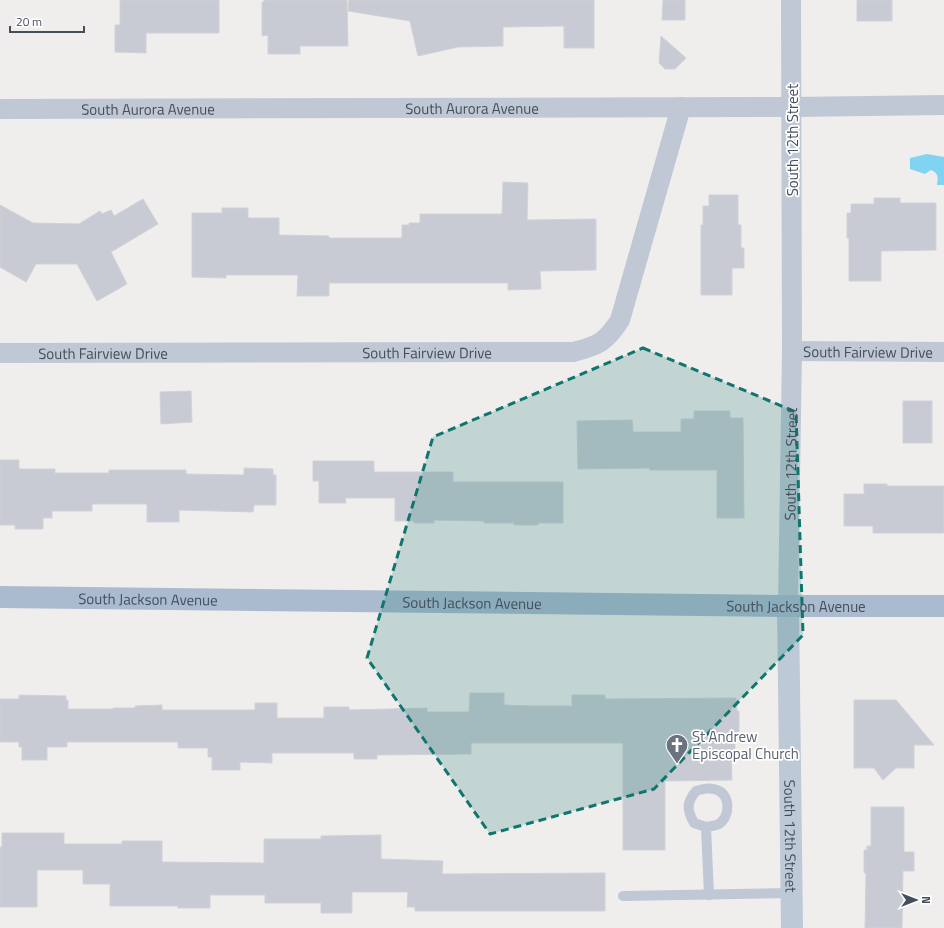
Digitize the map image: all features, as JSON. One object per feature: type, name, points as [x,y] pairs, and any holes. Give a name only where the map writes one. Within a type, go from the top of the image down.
[{"type":"main road","name":"South Jackson Avenue","points":[[0,597],[788,606],[944,606]]},
{"type":"main road","name":"South 12th Street","points":[[788,606],[792,928]]},
{"type":"street","name":"South 12th Street","points":[[788,606],[792,351],[791,0]]},
{"type":"street","name":"South Aurora Avenue","points":[[0,109],[792,107],[944,105]]},
{"type":"street","name":"South Fairview Drive","points":[[0,353],[573,352],[591,347],[604,340],[611,334],[620,320],[681,107]]},
{"type":"street","name":"South Fairview Drive","points":[[792,351],[944,352]]},
{"type":"lane","points":[[706,827],[709,895]]},
{"type":"lane","points":[[622,896],[792,893]]},
{"type":"highlighted area","points":[[643,348],[796,412],[803,635],[654,789],[490,834],[367,658],[433,437]]},
{"type":"water","points":[[927,154],[944,157],[944,185],[937,185],[938,180],[934,171],[931,170],[925,174],[910,169],[910,158]]},
{"type":"building","points":[[120,0],[219,0],[219,33],[146,33],[146,53],[115,52],[115,25],[120,25]]},
{"type":"building","points":[[264,0],[347,0],[348,46],[300,46],[300,54],[268,54],[268,35],[262,36],[262,2],[264,2]]},
{"type":"building","points":[[349,0],[594,0],[594,48],[564,48],[564,26],[503,27],[503,46],[458,47],[418,56],[410,21],[348,11]]},
{"type":"building","points":[[663,0],[685,0],[685,20],[662,20]]},
{"type":"building","points":[[857,0],[892,0],[892,21],[857,21]]},
{"type":"building","points":[[661,36],[686,58],[675,69],[665,69],[659,63]]},
{"type":"building","points":[[503,182],[528,183],[527,220],[596,219],[596,270],[540,271],[541,289],[508,290],[508,283],[329,283],[329,296],[297,296],[298,275],[226,275],[226,278],[192,277],[192,213],[222,213],[222,208],[248,208],[248,218],[279,218],[279,235],[329,236],[329,238],[402,238],[402,225],[409,225],[409,223],[420,223],[420,214],[502,214]]},
{"type":"building","points":[[709,195],[738,195],[738,225],[741,225],[741,248],[744,248],[744,268],[732,268],[732,295],[701,295],[701,225],[703,225],[703,206],[709,206]]},
{"type":"building","points":[[874,198],[900,198],[900,203],[936,203],[936,250],[881,251],[881,281],[849,281],[849,238],[847,238],[847,213],[851,213],[851,204],[874,204]]},
{"type":"building","points":[[143,199],[158,224],[111,252],[127,284],[97,301],[77,264],[36,264],[26,282],[0,267],[0,205],[33,223],[79,224],[100,211],[102,214],[111,210],[114,216]]},
{"type":"building","points":[[191,391],[192,422],[161,424],[160,392]]},
{"type":"building","points":[[903,401],[932,401],[932,443],[903,443]]},
{"type":"building","points":[[694,411],[730,411],[730,418],[743,418],[744,518],[717,518],[717,470],[650,470],[649,468],[578,469],[577,421],[632,420],[633,432],[681,432],[681,419],[694,419]]},
{"type":"building","points":[[0,460],[19,460],[19,469],[55,469],[55,473],[109,473],[109,470],[186,470],[186,474],[244,475],[244,468],[273,469],[273,475],[276,475],[276,505],[254,505],[253,512],[179,510],[179,522],[147,522],[147,504],[92,504],[92,511],[52,511],[52,518],[43,518],[43,529],[15,529],[15,525],[0,525]]},
{"type":"building","points":[[313,461],[374,461],[374,472],[453,472],[453,482],[563,482],[563,523],[514,525],[514,523],[484,523],[484,521],[434,520],[434,523],[414,523],[414,521],[395,521],[395,498],[345,498],[346,503],[319,503],[319,481],[313,481]]},
{"type":"building","points":[[864,484],[887,484],[887,486],[944,486],[944,533],[873,533],[873,526],[844,526],[844,494],[864,494]]},
{"type":"building","points":[[470,693],[504,693],[504,705],[532,706],[572,706],[572,695],[605,695],[605,699],[736,698],[737,711],[739,711],[739,739],[735,739],[735,750],[731,750],[732,780],[665,781],[665,850],[623,850],[623,743],[471,743],[471,754],[377,755],[377,759],[354,759],[354,753],[272,753],[272,763],[240,762],[240,770],[212,770],[212,757],[208,757],[208,748],[178,748],[178,742],[67,742],[67,747],[47,747],[47,760],[22,760],[22,747],[19,747],[19,742],[0,742],[0,699],[19,699],[19,695],[66,696],[66,700],[68,700],[68,709],[113,709],[135,708],[135,706],[162,705],[162,710],[255,710],[255,703],[277,703],[277,718],[324,718],[324,707],[349,707],[349,710],[427,708],[427,712],[469,712]]},
{"type":"building","points":[[854,700],[896,700],[934,745],[914,745],[914,768],[896,768],[883,780],[874,768],[854,768]]},
{"type":"building","points":[[871,807],[904,807],[904,852],[914,852],[914,871],[903,871],[902,928],[865,928],[866,873],[864,873],[864,850],[867,850],[867,846],[871,846]]},
{"type":"building","points":[[2,833],[64,833],[64,844],[122,844],[122,841],[162,841],[162,862],[264,863],[264,839],[321,839],[321,836],[381,835],[381,859],[443,861],[442,874],[605,873],[605,911],[415,911],[415,907],[407,907],[408,892],[352,892],[352,913],[321,913],[321,903],[265,903],[265,895],[210,895],[210,908],[178,908],[178,906],[110,906],[110,884],[83,884],[83,870],[37,870],[37,907],[0,907],[0,847],[2,847]]},
{"type":"place","name":"St Andrew Episcopal Church","points":[[677,764]]}]
